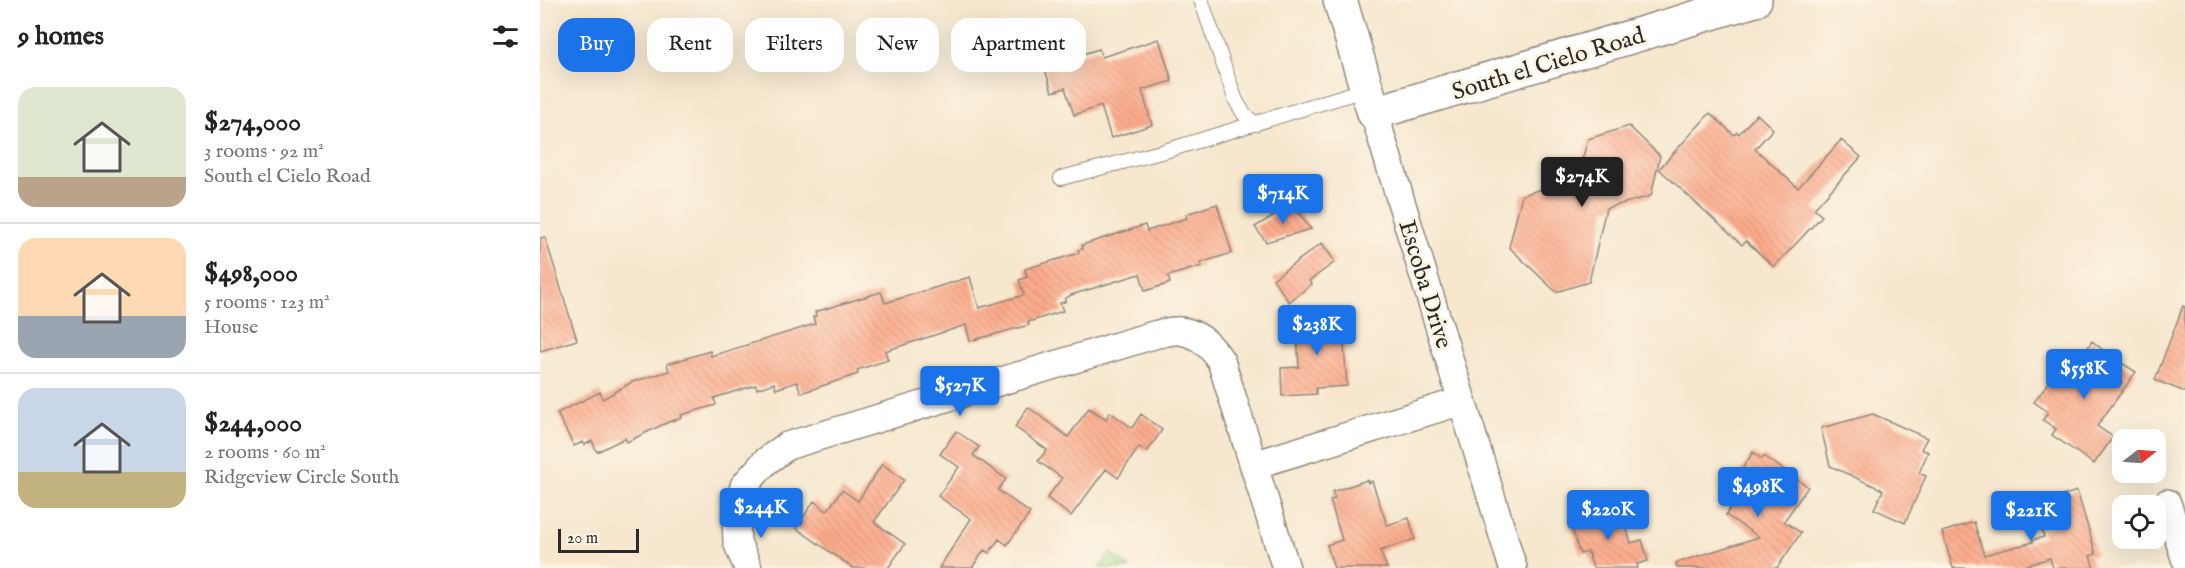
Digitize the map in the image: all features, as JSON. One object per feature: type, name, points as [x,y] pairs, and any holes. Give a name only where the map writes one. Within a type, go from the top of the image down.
[{"type":"street","name":"Escoba Drive","points":[[1340,0],[1513,568]]},
{"type":"street","name":"South el Cielo Road","points":[[1371,101],[1699,8],[1755,0]]},
{"type":"street","points":[[748,568],[737,542],[736,518],[744,486],[765,462],[787,446],[1156,334],[1180,331],[1199,338],[1213,348],[1221,361],[1286,568]]},
{"type":"street","points":[[1254,465],[1462,401]]},
{"type":"street","points":[[2167,503],[2185,558]]},
{"type":"lane","points":[[1201,0],[1236,101],[1244,114],[1255,124]]},
{"type":"lane","points":[[1061,178],[1165,151],[1255,124],[1371,101]]},
{"type":"green space","points":[[1112,553],[1129,568],[1099,568]]},
{"type":"building","points":[[1159,39],[1172,81],[1142,90],[1152,125],[1111,138],[1101,106],[1074,115],[1065,88],[1052,92],[1046,72],[1086,72],[1086,53],[1099,49],[1102,57]]},
{"type":"building","points":[[1710,113],[1734,135],[1737,132],[1739,134],[1757,114],[1773,129],[1755,149],[1798,188],[1841,140],[1861,157],[1814,209],[1822,216],[1774,267],[1746,241],[1742,245],[1659,169]]},
{"type":"building","points":[[1629,126],[1660,156],[1651,196],[1606,208],[1589,282],[1556,292],[1509,247],[1522,195],[1577,178],[1588,139]]},
{"type":"building","points":[[1217,204],[1232,253],[1200,263],[1202,266],[1168,276],[1170,283],[1145,291],[1140,274],[1071,295],[1065,299],[1065,302],[1060,303],[1063,311],[1028,322],[1029,325],[970,341],[966,325],[885,351],[888,360],[857,370],[858,374],[801,393],[797,382],[776,389],[774,383],[757,389],[756,385],[714,398],[716,405],[681,415],[682,418],[668,422],[627,442],[625,438],[597,452],[592,441],[574,446],[557,413],[600,392],[603,399],[632,382],[669,371],[667,364],[710,351],[711,356],[815,324],[813,317],[816,316],[815,312],[881,292],[885,303],[970,277],[979,308],[1024,295],[1019,280],[1027,277],[1025,269],[1079,253],[1078,250],[1083,249],[1082,245],[1145,225],[1147,231],[1187,218],[1186,214]]},
{"type":"building","points":[[1291,205],[1311,229],[1266,242],[1255,227]]},
{"type":"building","points":[[545,237],[577,340],[540,351],[540,238]]},
{"type":"building","points":[[1322,243],[1335,262],[1309,281],[1312,284],[1289,302],[1273,279]]},
{"type":"building","points":[[2183,306],[2185,307],[2185,392],[2155,380]]},
{"type":"building","points":[[1325,313],[1326,316],[1340,314],[1342,318],[1347,386],[1316,388],[1316,394],[1282,396],[1281,368],[1299,367],[1296,317]]},
{"type":"building","points":[[2092,341],[2110,356],[2136,372],[2097,426],[2112,438],[2094,464],[2052,435],[2056,429],[2043,420],[2048,412],[2034,402],[2065,361],[2074,368]]},
{"type":"building","points":[[1028,407],[1068,437],[1089,408],[1106,419],[1110,412],[1132,428],[1141,414],[1162,430],[1147,452],[1139,447],[1118,478],[1106,469],[1071,516],[1047,498],[1062,478],[1038,461],[1047,450],[1015,427]]},
{"type":"building","points":[[1873,414],[1927,438],[1921,449],[1928,452],[1919,473],[1926,476],[1905,523],[1874,509],[1883,490],[1830,466],[1821,428]]},
{"type":"building","points":[[956,431],[979,447],[973,455],[1006,479],[998,490],[1030,513],[1007,545],[999,539],[989,553],[984,550],[972,568],[939,568],[971,519],[938,496],[959,467],[940,454]]},
{"type":"building","points":[[1753,452],[1762,459],[1764,456],[1808,487],[1784,521],[1801,533],[1777,568],[1677,568],[1676,563],[1759,537],[1726,515],[1731,507],[1722,500]]},
{"type":"building","points":[[882,464],[904,480],[874,522],[905,544],[888,568],[853,568],[796,528],[814,501],[827,511],[842,490],[858,501]]},
{"type":"building","points":[[1367,480],[1368,483],[1372,481],[1387,525],[1409,518],[1415,539],[1380,551],[1387,568],[1334,568],[1327,545],[1342,540],[1330,500],[1335,499],[1332,492]]},
{"type":"building","points":[[2077,491],[2096,554],[2090,556],[2094,568],[2053,568],[2050,558],[2018,568],[1953,568],[1942,532],[1974,522],[1984,555],[2033,542],[2032,540],[2044,537],[2042,530],[2052,527],[2044,502]]},
{"type":"building","points":[[1620,507],[1631,543],[1642,540],[1648,561],[1637,564],[1638,568],[1593,568],[1588,552],[1580,554],[1570,522]]}]
